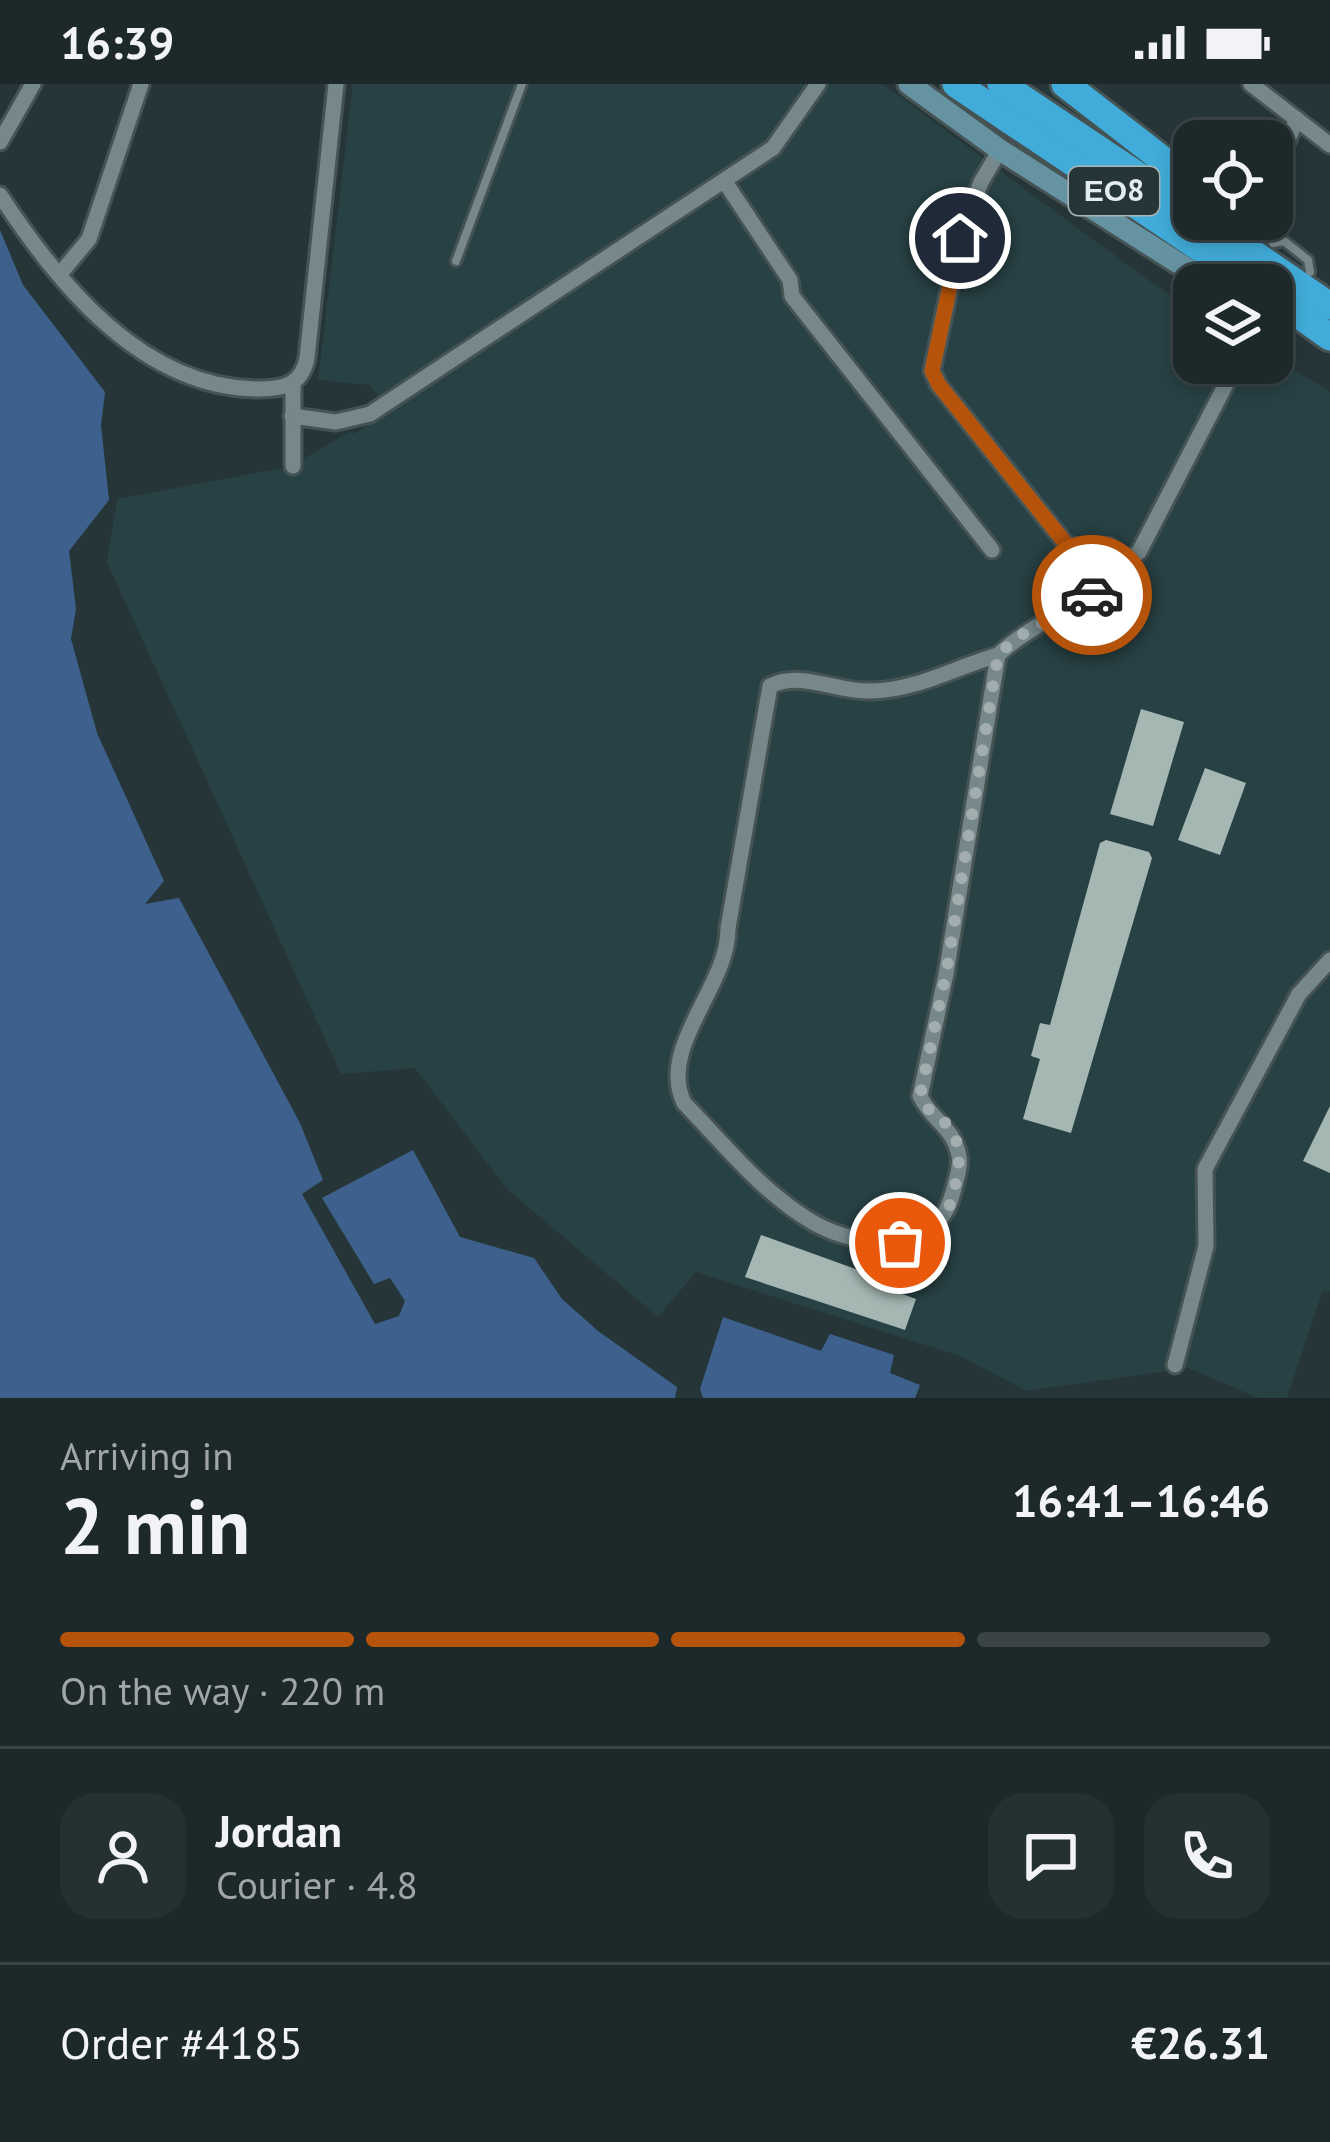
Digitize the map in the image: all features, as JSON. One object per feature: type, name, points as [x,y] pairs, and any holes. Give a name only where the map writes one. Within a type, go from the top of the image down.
[{"type":"highway","name":"ΕΟ8","points":[[956,84],[1224,264]]},
{"type":"highway","name":"ΕΟ8","points":[[1001,84],[1173,199]]},
{"type":"highway","points":[[1065,84],[1173,168]]},
{"type":"highway","name":"ΕΟ8","points":[[1256,240],[1330,306]]},
{"type":"highway","points":[[1293,312],[1330,341]]},
{"type":"highway","points":[[1293,328],[1330,341]]},
{"type":"main road","points":[[909,84],[1000,150],[1180,264]]},
{"type":"street","points":[[0,142],[33,84]]},
{"type":"street","points":[[60,274],[89,239],[140,84]]},
{"type":"street","points":[[0,195],[60,274],[129,342],[166,368],[235,387],[292,384],[301,377],[307,358],[336,84]]},
{"type":"street","points":[[292,416],[336,422],[370,414],[773,148],[818,84]]},
{"type":"street","points":[[1252,84],[1268,90],[1330,145]]},
{"type":"street","points":[[1293,128],[1297,119]]},
{"type":"street","points":[[1000,150],[960,238],[932,371],[1066,544],[1093,552],[1108,546],[1118,568]]},
{"type":"street","points":[[725,182],[790,280],[792,296],[992,550]]},
{"type":"street","points":[[292,384],[292,466]]},
{"type":"street","points":[[998,655],[946,974],[920,1096],[928,1114],[948,1125],[960,1159],[957,1174],[947,1214],[900,1243],[874,1244],[817,1225],[776,1197],[684,1103],[676,1086],[680,1057],[728,952],[728,928],[770,686],[799,679],[872,691],[953,675],[998,655],[1139,552],[1226,384]]},
{"type":"street","points":[[1175,1365],[1206,1246],[1205,1169],[1299,994],[1330,960]]},
{"type":"lane","points":[[456,262],[522,84]]},
{"type":"lane","points":[[1273,243],[1284,241],[1308,260],[1310,272]]},
{"type":"shaded area","points":[[353,84],[883,84],[1173,296],[1173,384],[1293,384],[1293,369],[1330,392],[1330,1291],[1322,1292],[1287,1398],[1258,1398],[1189,1368],[1027,1391],[960,1356],[696,1272],[658,1317],[508,1190],[415,1068],[341,1074],[107,562],[117,499],[304,464],[303,459],[387,411],[370,385],[318,380]]},
{"type":"water","points":[[0,230],[23,285],[105,392],[101,425],[109,500],[69,551],[76,609],[71,639],[97,733],[164,881],[145,904],[179,898],[300,1123],[323,1180],[302,1194],[375,1324],[399,1316],[405,1301],[390,1278],[374,1284],[322,1198],[413,1150],[460,1237],[534,1258],[562,1299],[677,1387],[675,1398],[0,1398]]},
{"type":"water","points":[[723,1317],[821,1351],[830,1334],[894,1355],[890,1373],[920,1385],[915,1398],[703,1398],[700,1389]]},
{"type":"building","points":[[1141,709],[1184,722],[1153,826],[1110,814]]},
{"type":"building","points":[[1205,768],[1246,783],[1220,855],[1178,840]]},
{"type":"building","points":[[1106,840],[1149,852],[1152,858],[1071,1133],[1023,1119],[1040,1059],[1031,1056],[1040,1023],[1050,1025],[1100,843]]},
{"type":"building","points":[[1330,1106],[1330,1173],[1303,1161]]},
{"type":"building","points":[[761,1235],[889,1281],[886,1288],[916,1299],[905,1330],[745,1277]]},
{"type":"way so far","points":[[900,1243],[947,1214],[960,1159],[948,1125],[928,1114],[920,1096],[946,974],[986,706],[998,655],[1016,638],[1092,595]]},
{"type":"route","points":[[960,238],[932,371],[1066,544],[1093,552],[1102,546],[1116,551],[1113,579],[1092,595]]}]
